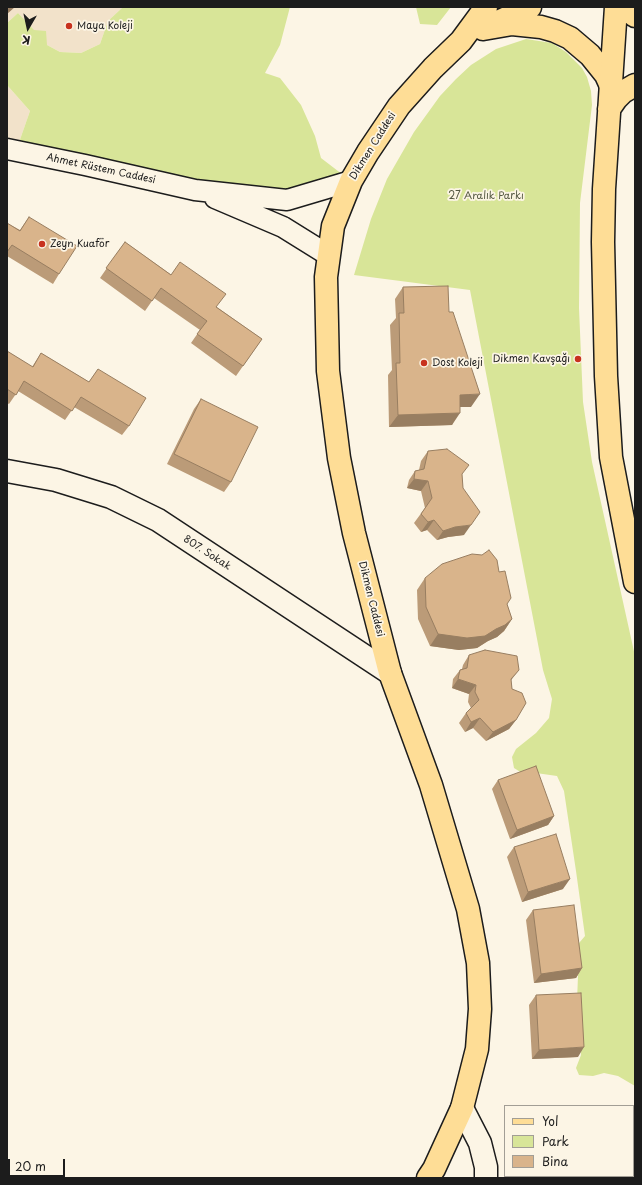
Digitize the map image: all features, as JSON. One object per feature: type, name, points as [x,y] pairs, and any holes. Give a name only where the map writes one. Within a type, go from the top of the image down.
[{"type":"main road","name":"Dikmen Caddesi","points":[[428,1178],[434,1169],[462,1108],[477,1049],[480,1009],[478,963],[468,909],[452,852],[431,785],[390,673],[354,533],[339,458],[328,371],[326,277],[333,226],[350,181],[399,106],[433,68],[461,41],[486,7]]},
{"type":"main road","name":"Dikmen Caddesi","points":[[461,41],[530,7]]},
{"type":"main road","points":[[616,7],[610,86],[603,242],[606,376],[611,457],[635,582]]},
{"type":"main road","points":[[624,7],[635,16]]},
{"type":"main road","points":[[483,29],[512,24],[541,27],[570,38],[590,55],[606,75],[610,86]]},
{"type":"main road","points":[[609,109],[619,95],[635,85]]},
{"type":"main road","name":"807. Sokak","points":[[7,471],[56,480],[111,497],[158,520],[390,673]]},
{"type":"main road","points":[[462,1108],[480,1144],[486,1167],[486,1178]]},
{"type":"street","name":"Ahmet Rüstem Caddesi","points":[[7,149],[86,165],[195,190],[287,200],[350,181]]},
{"type":"street","name":"Ahmet Rüstem Caddesi","points":[[195,190],[283,227],[328,255]]},
{"type":"shaded area","name":"Maya Koleji","points":[[7,7],[123,7],[108,21],[100,44],[81,53],[60,52],[47,45],[18,13],[7,23]]},
{"type":"shaded area","points":[[7,85],[30,111],[16,151],[7,149]]},
{"type":"green space","points":[[123,7],[290,7],[280,45],[265,73],[280,78],[301,105],[315,136],[321,158],[351,181],[287,200],[16,151],[30,111],[7,85],[7,23],[18,13],[34,30],[46,31],[47,45],[60,52],[81,53],[100,44],[108,21]]},
{"type":"green space","points":[[416,7],[451,7],[437,25],[420,24]]},
{"type":"green space","name":"27 Aralık Parkı","points":[[526,39],[552,43],[566,52],[582,68],[587,77],[591,91],[592,105],[580,203],[579,308],[583,402],[592,462],[635,656],[635,1086],[618,1076],[604,1073],[593,1076],[579,1075],[576,1068],[581,1055],[577,1001],[578,976],[574,949],[585,936],[564,791],[557,776],[522,773],[514,768],[512,757],[516,749],[536,733],[549,718],[552,699],[543,670],[470,290],[354,275],[371,219],[387,179],[414,132],[440,96],[471,65],[496,49]]},
{"type":"building","points":[[29,217],[77,246],[59,274],[12,245],[7,252],[7,223],[20,231]]},
{"type":"building","points":[[125,242],[171,275],[180,262],[226,294],[216,307],[262,339],[243,366],[197,334],[207,321],[161,288],[152,301],[106,268]]},
{"type":"building","points":[[448,286],[449,312],[453,312],[480,394],[460,395],[460,413],[398,415],[396,363],[400,363],[399,313],[404,313],[403,287]]},
{"type":"building","points":[[7,351],[33,367],[41,353],[89,382],[98,369],[146,398],[129,426],[81,397],[72,411],[24,381],[16,395],[7,389]]},
{"type":"building","points":[[201,399],[258,427],[231,482],[174,454]]},
{"type":"building","points":[[447,449],[469,465],[462,474],[463,488],[480,512],[471,525],[455,527],[443,531],[434,520],[428,522],[421,514],[432,498],[428,481],[414,479],[415,471],[424,469],[428,451]]},
{"type":"building","points":[[489,550],[497,560],[499,572],[505,571],[511,598],[507,604],[512,619],[505,625],[485,636],[467,638],[438,634],[426,607],[425,578],[442,564],[472,554],[482,555]]},
{"type":"building","points":[[485,650],[517,656],[519,670],[511,679],[512,689],[522,693],[526,703],[516,720],[493,732],[480,718],[471,722],[466,713],[479,700],[475,692],[476,685],[458,679],[460,670],[467,668],[469,655]]},
{"type":"building","points":[[536,766],[554,816],[517,830],[498,780]]},
{"type":"building","points":[[556,834],[570,879],[528,892],[514,847]]},
{"type":"building","points":[[574,905],[582,968],[541,974],[533,910]]},
{"type":"building","points":[[581,993],[584,1047],[539,1050],[536,995]]},
{"type":"place","name":"Maya Koleji","points":[[69,26]]},
{"type":"place","name":"Zeyn Kuaför","points":[[42,244]]},
{"type":"place","name":"Dikmen Kavşağı","points":[[578,359]]},
{"type":"place","name":"Dost Koleji","points":[[424,363]]}]
